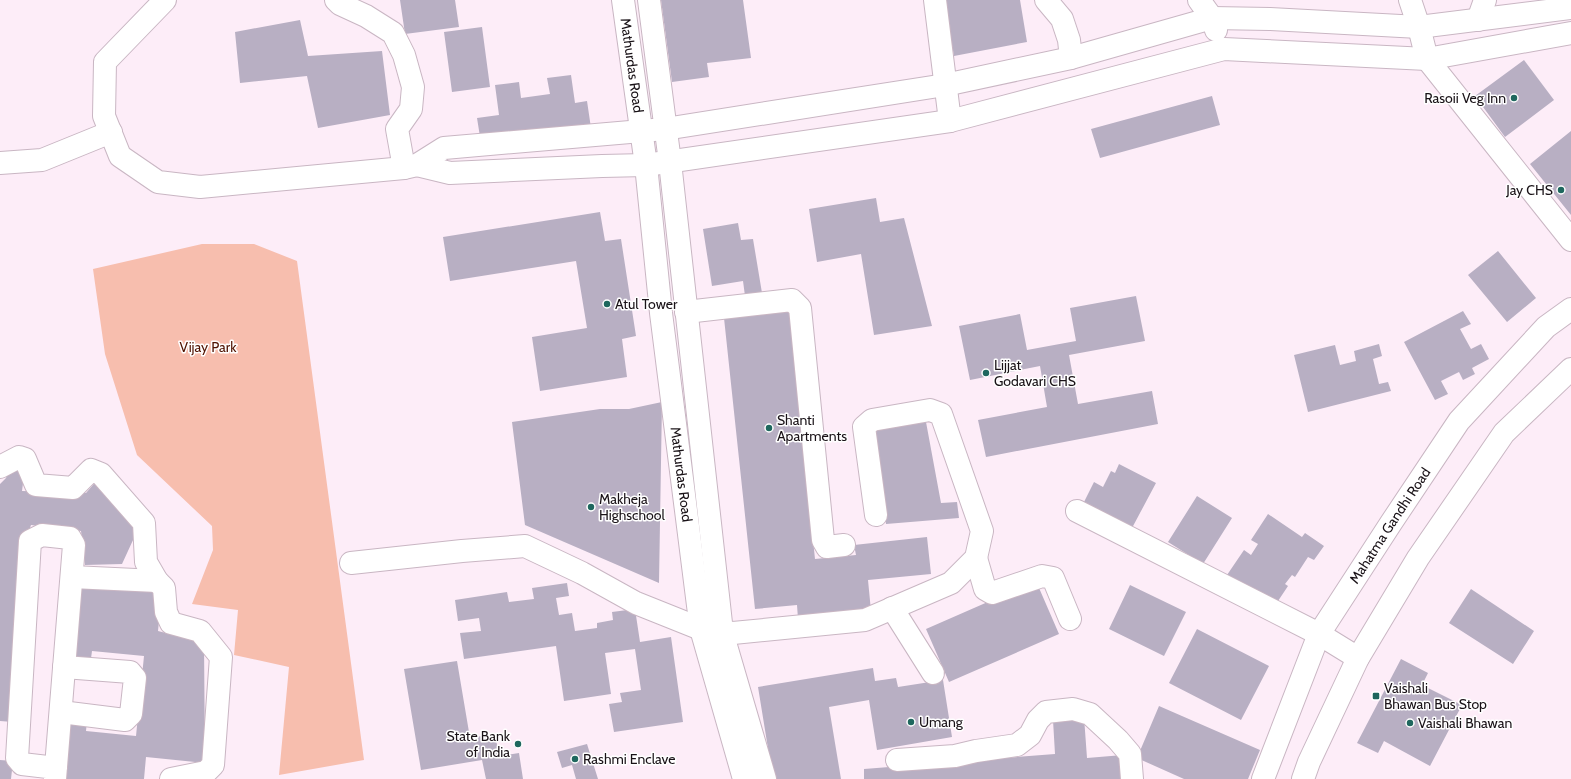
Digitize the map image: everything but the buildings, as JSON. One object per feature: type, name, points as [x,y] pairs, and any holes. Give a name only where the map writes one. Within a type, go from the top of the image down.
[{"type":"street","points":[[166,0],[106,62],[104,116],[120,156],[158,182],[200,187],[411,167],[450,173],[646,165],[950,121],[1224,49],[1427,59],[1571,33]]},
{"type":"street","points":[[336,0],[340,4],[366,16],[393,33],[404,55],[413,87],[411,110],[397,129],[411,167]]},
{"type":"street","name":"Mathurdas Road","points":[[623,0],[646,165],[661,313],[701,629],[744,779]]},
{"type":"street","points":[[649,0],[670,162],[722,632],[765,779]]},
{"type":"street","points":[[935,0],[950,121]]},
{"type":"street","points":[[1046,0],[1062,19],[1069,40],[1071,58]]},
{"type":"street","points":[[1199,0],[1212,18],[1224,49]]},
{"type":"street","points":[[1410,0],[1427,59],[1571,240]]},
{"type":"street","points":[[1478,20],[1485,0]]},
{"type":"street","points":[[411,167],[444,148],[665,129],[945,85],[1071,58],[1212,18],[1270,19],[1419,27],[1571,8]]},
{"type":"street","points":[[0,163],[42,160],[111,132]]},
{"type":"street","points":[[686,312],[697,312],[792,300],[800,308],[823,540],[827,547],[844,545]]},
{"type":"street","name":"Mahatma Gandhi Road","points":[[1263,779],[1319,634],[1459,421],[1507,371],[1546,327],[1571,309]]},
{"type":"street","points":[[1303,779],[1309,762],[1358,658],[1418,558],[1504,433],[1571,368]]},
{"type":"street","points":[[876,515],[864,427],[872,420],[930,410],[941,414],[982,532],[976,558],[985,589],[992,593],[1042,576],[1053,578],[1070,619]]},
{"type":"street","points":[[0,467],[19,458],[25,459],[36,485],[72,488],[91,470],[101,474],[144,523],[146,562],[157,581],[164,588],[166,612],[171,623],[200,631],[221,657],[213,765],[206,772],[171,779]]},
{"type":"street","points":[[1078,511],[1319,634],[1358,658]]},
{"type":"street","points":[[42,535],[70,538],[74,545],[64,667],[56,773],[22,764],[17,758],[30,541],[42,535]]},
{"type":"street","points":[[351,563],[525,546],[582,573],[636,603],[701,629]]},
{"type":"street","points":[[722,632],[733,633],[865,620],[951,583],[976,558]]},
{"type":"street","points":[[72,577],[157,581]]},
{"type":"street","points":[[892,608],[933,673]]},
{"type":"street","points":[[61,712],[125,720],[131,714],[135,678],[130,672],[64,667]]},
{"type":"street","points":[[897,760],[955,756],[1017,744],[1030,735],[1038,720],[1046,712],[1073,709],[1090,714],[1118,740],[1130,754],[1132,779]]},
{"type":"green space","name":"Vijay Park","points":[[202,244],[254,244],[297,261],[364,760],[279,775],[289,667],[234,655],[238,610],[192,604],[213,550],[212,526],[137,455],[105,354],[93,269]]},
{"type":"place","name":"Rasoii Veg Inn","points":[[1514,98]]},
{"type":"place","name":"Jay CHS","points":[[1561,190]]},
{"type":"place","name":"Atul Tower","points":[[607,304]]},
{"type":"place","name":"Lijjat Godavari CHS","points":[[986,373]]},
{"type":"place","name":"Shanti Apartments","points":[[769,428]]},
{"type":"place","name":"Makheja Highschool","points":[[591,507]]},
{"type":"place","name":"Vaishali Bhawan Bus Stop","points":[[1376,696]]},
{"type":"place","name":"Umang","points":[[911,722]]},
{"type":"place","name":"Vaishali Bhawan","points":[[1410,723]]},
{"type":"place","name":"State Bank of India","points":[[518,744]]},
{"type":"place","name":"Rashmi Enclave","points":[[575,759]]}]
